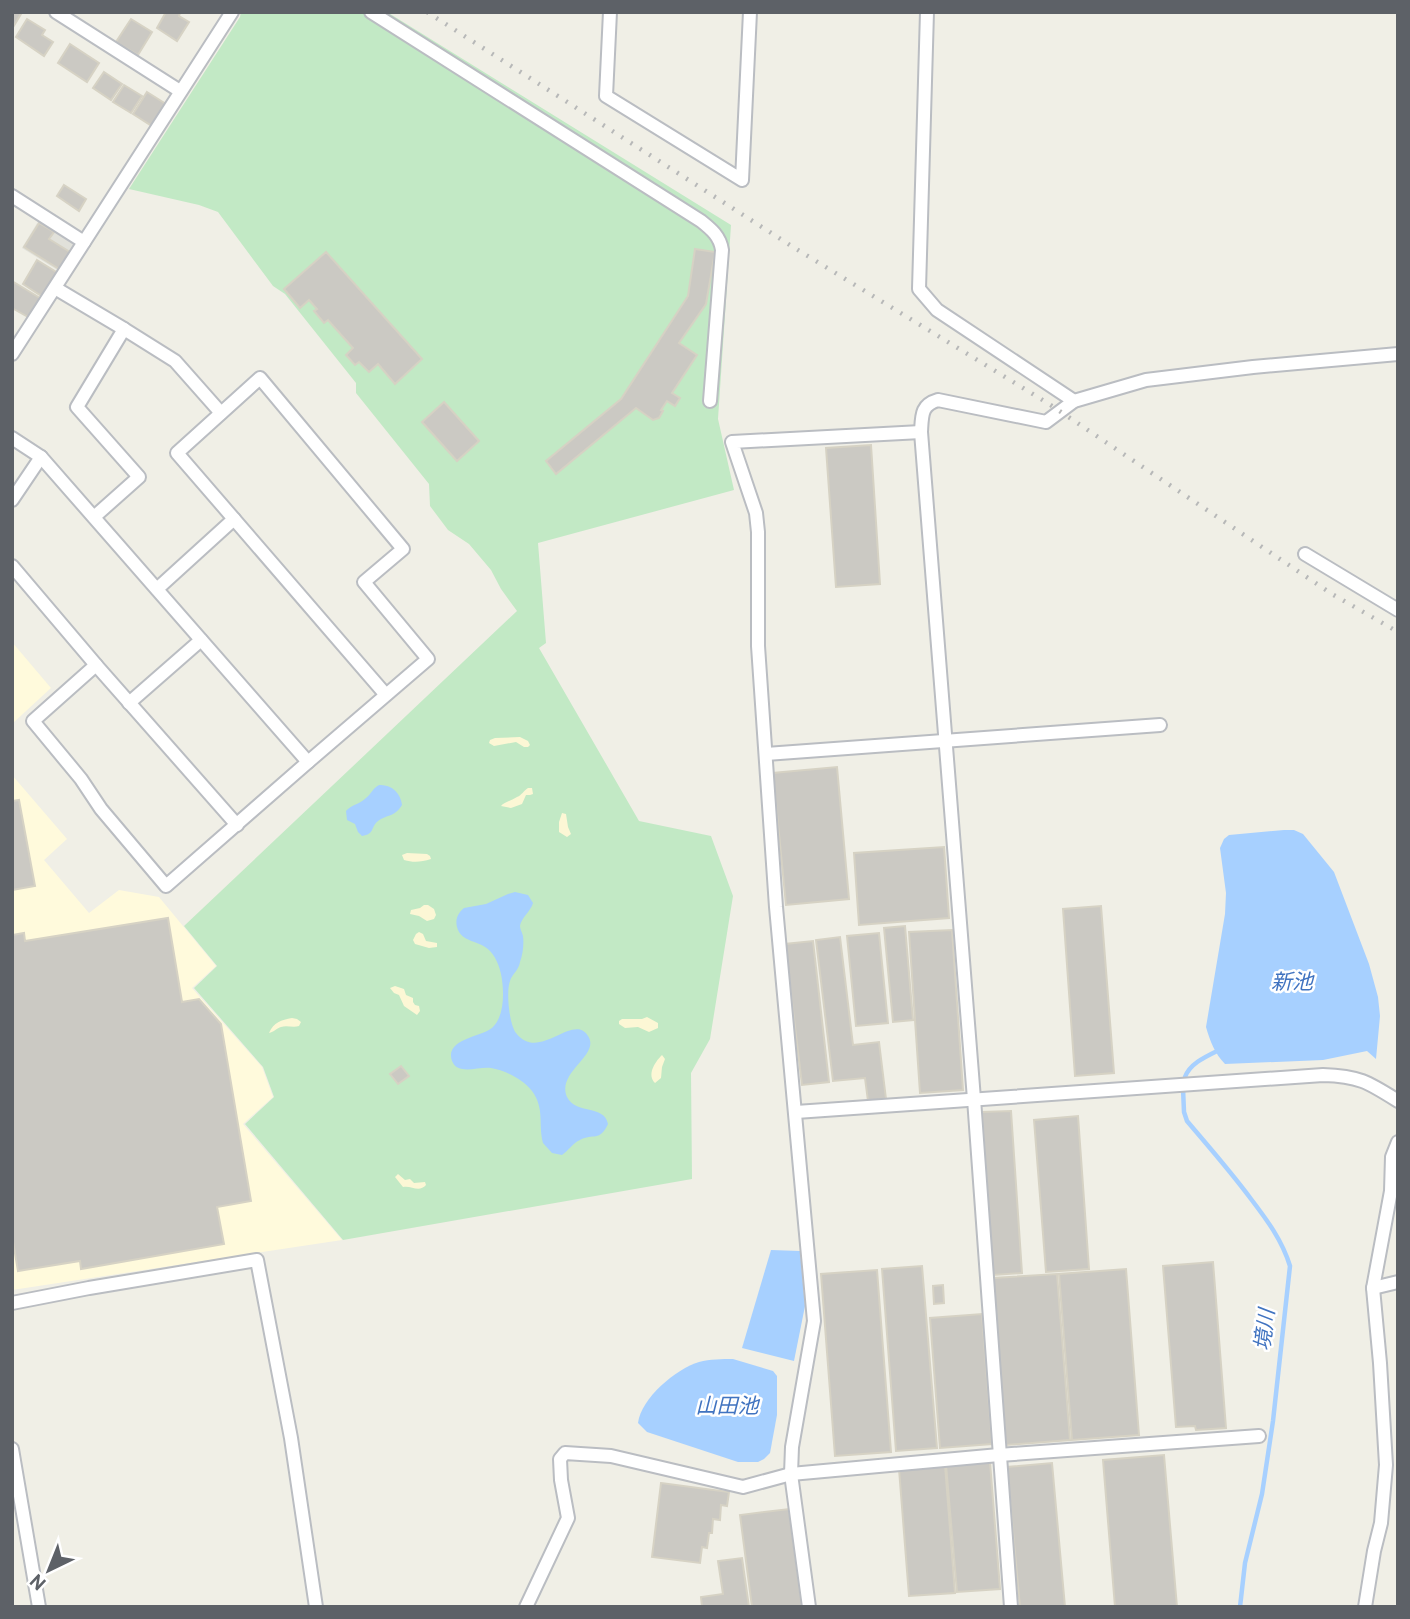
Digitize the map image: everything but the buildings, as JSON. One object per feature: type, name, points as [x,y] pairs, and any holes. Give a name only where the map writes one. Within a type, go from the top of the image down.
[{"type":"street","points":[[56,12],[180,91]]},
{"type":"street","points":[[12,354],[232,12]]},
{"type":"street","points":[[371,12],[701,221],[717,235],[722,250],[710,401]]},
{"type":"street","points":[[610,12],[606,96],[742,180],[750,12]]},
{"type":"street","points":[[927,12],[919,289],[937,310],[1074,401]]},
{"type":"street","points":[[12,196],[84,242]]},
{"type":"street","points":[[55,288],[175,361],[221,413]]},
{"type":"street","points":[[94,517],[139,477],[77,407],[124,329]]},
{"type":"street","points":[[1010,1607],[974,1099],[921,432],[922,411],[930,402],[939,400],[1046,422],[1074,401],[1146,380],[1398,354]]},
{"type":"street","points":[[96,665],[33,721],[81,779],[101,809],[166,886],[428,659],[364,582],[403,549],[260,378],[177,453],[386,695]]},
{"type":"street","points":[[809,1607],[791,1474],[792,1447],[814,1321],[776,907],[758,646],[758,532],[756,513],[732,442],[921,432]]},
{"type":"street","points":[[12,438],[41,457],[309,762]]},
{"type":"street","points":[[12,500],[41,457]]},
{"type":"street","points":[[157,589],[234,519]]},
{"type":"street","points":[[1306,554],[1398,610]]},
{"type":"street","points":[[12,566],[237,825]]},
{"type":"street","points":[[130,703],[201,640]]},
{"type":"street","points":[[766,754],[1160,725]]},
{"type":"street","points":[[796,1112],[1322,1075],[1345,1075],[1367,1082],[1398,1101]]},
{"type":"street","points":[[1365,1607],[1381,1523],[1386,1465],[1373,1287],[1391,1191],[1392,1157],[1398,1142]]},
{"type":"street","points":[[12,1303],[257,1260],[291,1438],[316,1607]]},
{"type":"street","points":[[1373,1287],[1398,1282]]},
{"type":"street","points":[[526,1607],[568,1518],[559,1459],[565,1453],[611,1456],[743,1487],[791,1474],[999,1455],[1259,1436]]},
{"type":"street","points":[[12,1449],[39,1607]]},
{"type":"shaded area","points":[[39,220],[77,243],[59,271],[22,248]]},
{"type":"shaded area","points":[[12,642],[51,688],[12,724]]},
{"type":"shaded area","points":[[12,775],[67,839],[44,860],[89,913],[119,890],[159,897],[216,966],[192,988],[262,1067],[273,1097],[243,1124],[342,1240],[12,1290]]},
{"type":"green space","points":[[241,12],[387,12],[731,225],[718,419],[734,490],[538,543],[546,643],[539,648],[639,821],[711,836],[733,896],[710,1039],[691,1073],[692,1179],[343,1240],[245,1124],[274,1097],[263,1067],[194,988],[217,966],[184,926],[517,611],[491,570],[469,544],[448,530],[430,506],[429,484],[356,393],[356,383],[285,294],[273,286],[218,212],[129,189]]},
{"type":"sand","points":[[520,737],[528,741],[528,747],[516,742],[494,746],[489,743],[495,738]]},
{"type":"sand","points":[[532,788],[533,794],[526,795],[522,804],[511,808],[501,806],[519,796]]},
{"type":"sand","points":[[562,813],[566,814],[571,834],[567,837],[559,832]]},
{"type":"sand","points":[[427,854],[431,859],[411,862],[404,860],[402,855]]},
{"type":"sand","points":[[424,905],[434,909],[434,919],[427,921],[410,914],[411,910]]},
{"type":"sand","points":[[419,932],[426,941],[437,943],[437,947],[415,944],[413,940]]},
{"type":"sand","points":[[395,986],[404,989],[406,995],[413,998],[415,1005],[419,1006],[417,1015],[404,1006],[399,995],[390,988]]},
{"type":"sand","points":[[647,1017],[658,1023],[658,1028],[649,1032],[638,1027],[625,1028],[619,1024],[622,1019]]},
{"type":"sand","points":[[292,1018],[301,1022],[299,1026],[283,1026],[269,1033],[278,1022]]},
{"type":"sand","points":[[662,1055],[665,1059],[661,1078],[655,1083],[652,1069]]},
{"type":"sand","points":[[398,1174],[405,1180],[425,1182],[426,1185],[418,1189],[403,1187],[395,1177]]},
{"type":"water","points":[[379,785],[395,790],[402,805],[394,813],[378,821],[369,834],[362,836],[355,824],[347,820],[346,811],[364,800]]},
{"type":"water","name":"新池","points":[[1284,830],[1303,834],[1334,872],[1369,964],[1378,997],[1380,1016],[1376,1059],[1367,1051],[1323,1060],[1225,1064],[1211,1042],[1206,1027],[1225,914],[1226,893],[1220,848],[1229,835]]},
{"type":"water","points":[[515,892],[528,895],[533,903],[521,923],[523,952],[508,992],[514,1029],[525,1041],[535,1043],[574,1030],[582,1030],[588,1036],[589,1050],[567,1080],[567,1097],[577,1106],[601,1114],[608,1124],[602,1133],[577,1141],[562,1155],[552,1153],[543,1143],[540,1110],[532,1091],[524,1083],[496,1069],[464,1069],[455,1066],[452,1061],[451,1053],[454,1047],[493,1027],[499,1017],[503,998],[503,986],[495,957],[486,947],[462,936],[456,921],[464,908],[486,904]]},
{"type":"water","points":[[771,1250],[800,1251],[805,1306],[794,1361],[742,1348]]},
{"type":"water","name":"山田池","points":[[733,1359],[773,1371],[777,1376],[777,1415],[770,1453],[764,1459],[758,1462],[738,1462],[647,1432],[638,1423],[653,1395],[680,1371],[703,1361]]},
{"type":"waterway","name":"境川","points":[[1185,1077],[1195,1064],[1221,1049]]},
{"type":"waterway","name":"境川","points":[[1183,1088],[1187,1121],[1263,1215],[1290,1266],[1273,1421],[1262,1494],[1245,1563],[1240,1607]]},
{"type":"railway","points":[[427,12],[793,247],[1049,404],[1332,594],[1398,632]]}]
